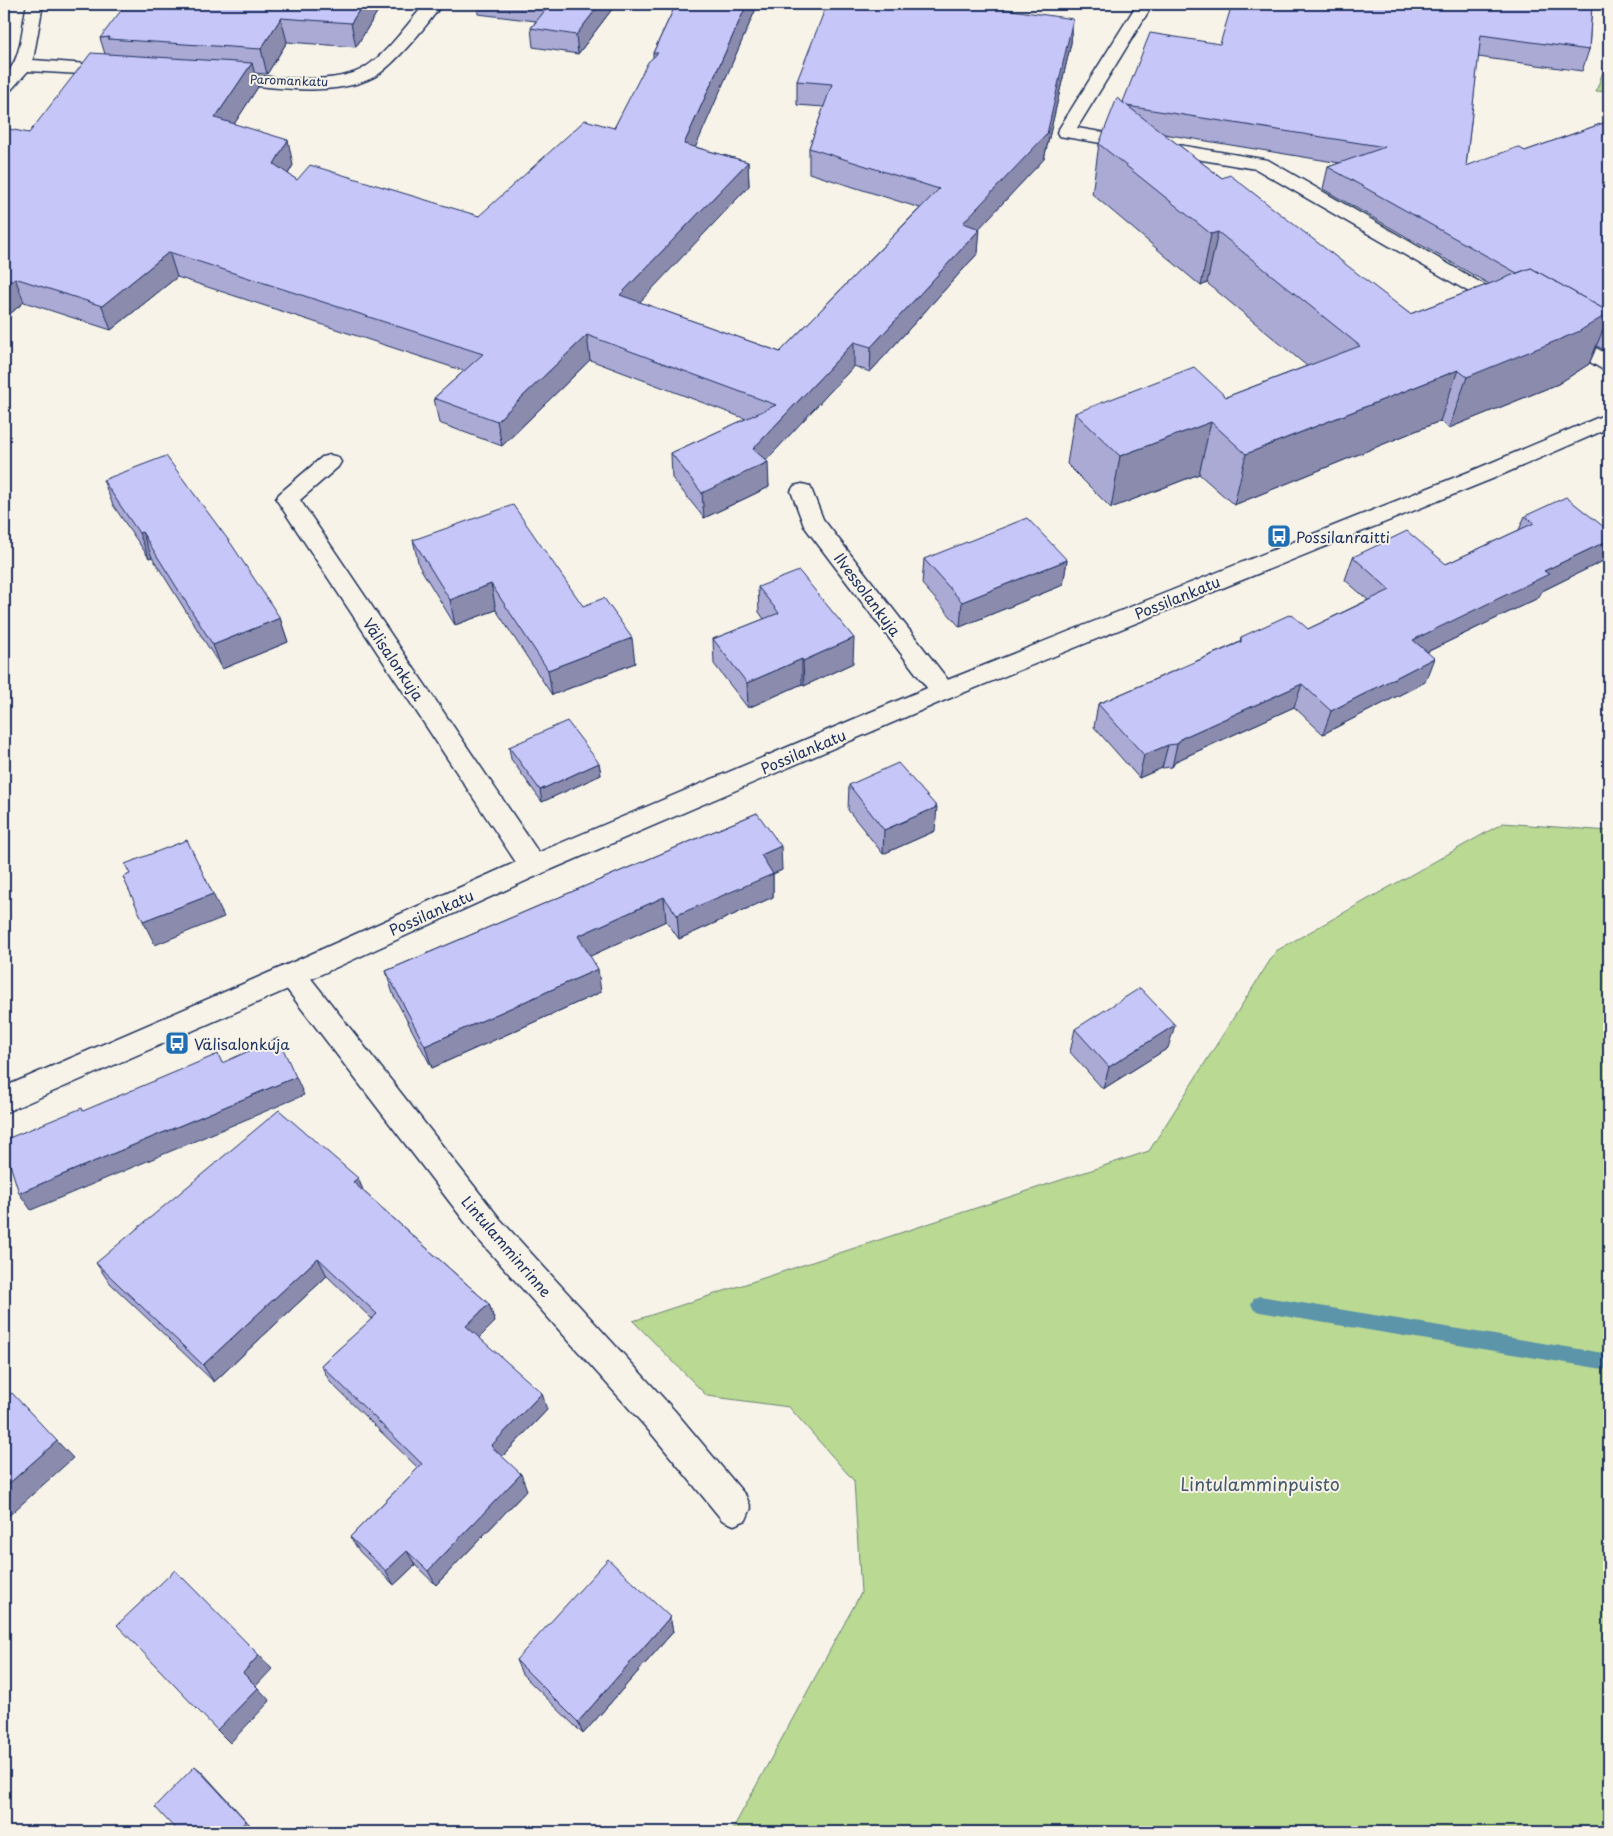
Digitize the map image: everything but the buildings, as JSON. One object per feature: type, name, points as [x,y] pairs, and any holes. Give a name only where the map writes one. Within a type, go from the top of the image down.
[{"type":"street","points":[[4,87],[15,78],[24,65],[35,4]]},
{"type":"street","name":"Paromankatu","points":[[201,76],[303,83],[350,79],[369,73],[434,4]]},
{"type":"street","points":[[1145,4],[1066,132],[1261,164],[1525,316]]},
{"type":"street","points":[[24,65],[132,72]]},
{"type":"street","points":[[1542,326],[1609,364]]},
{"type":"street","name":"Possilankatu","points":[[4,1100],[292,975],[533,866],[943,691],[1484,474],[1609,420]]},
{"type":"street","name":"Välisalonkuja","points":[[330,462],[287,499],[533,866]]},
{"type":"street","name":"Ilvessolankuja","points":[[802,491],[812,521],[943,691]]},
{"type":"street","name":"Lintulamminrinne","points":[[292,975],[489,1229],[663,1422],[734,1508]]},
{"type":"green space","points":[[1609,55],[1609,92],[1596,91]]},
{"type":"green space","name":"Lintulamminpuisto","points":[[1503,823],[1609,831],[1609,1832],[731,1832],[861,1593],[854,1481],[789,1407],[707,1396],[633,1321],[1149,1151],[1276,951]]},
{"type":"waterway","points":[[1260,1304],[1609,1362]]},
{"type":"place","name":"Possilanraitti","points":[[1279,536]]},
{"type":"place","name":"Välisalonkuja","points":[[177,1043]]}]
